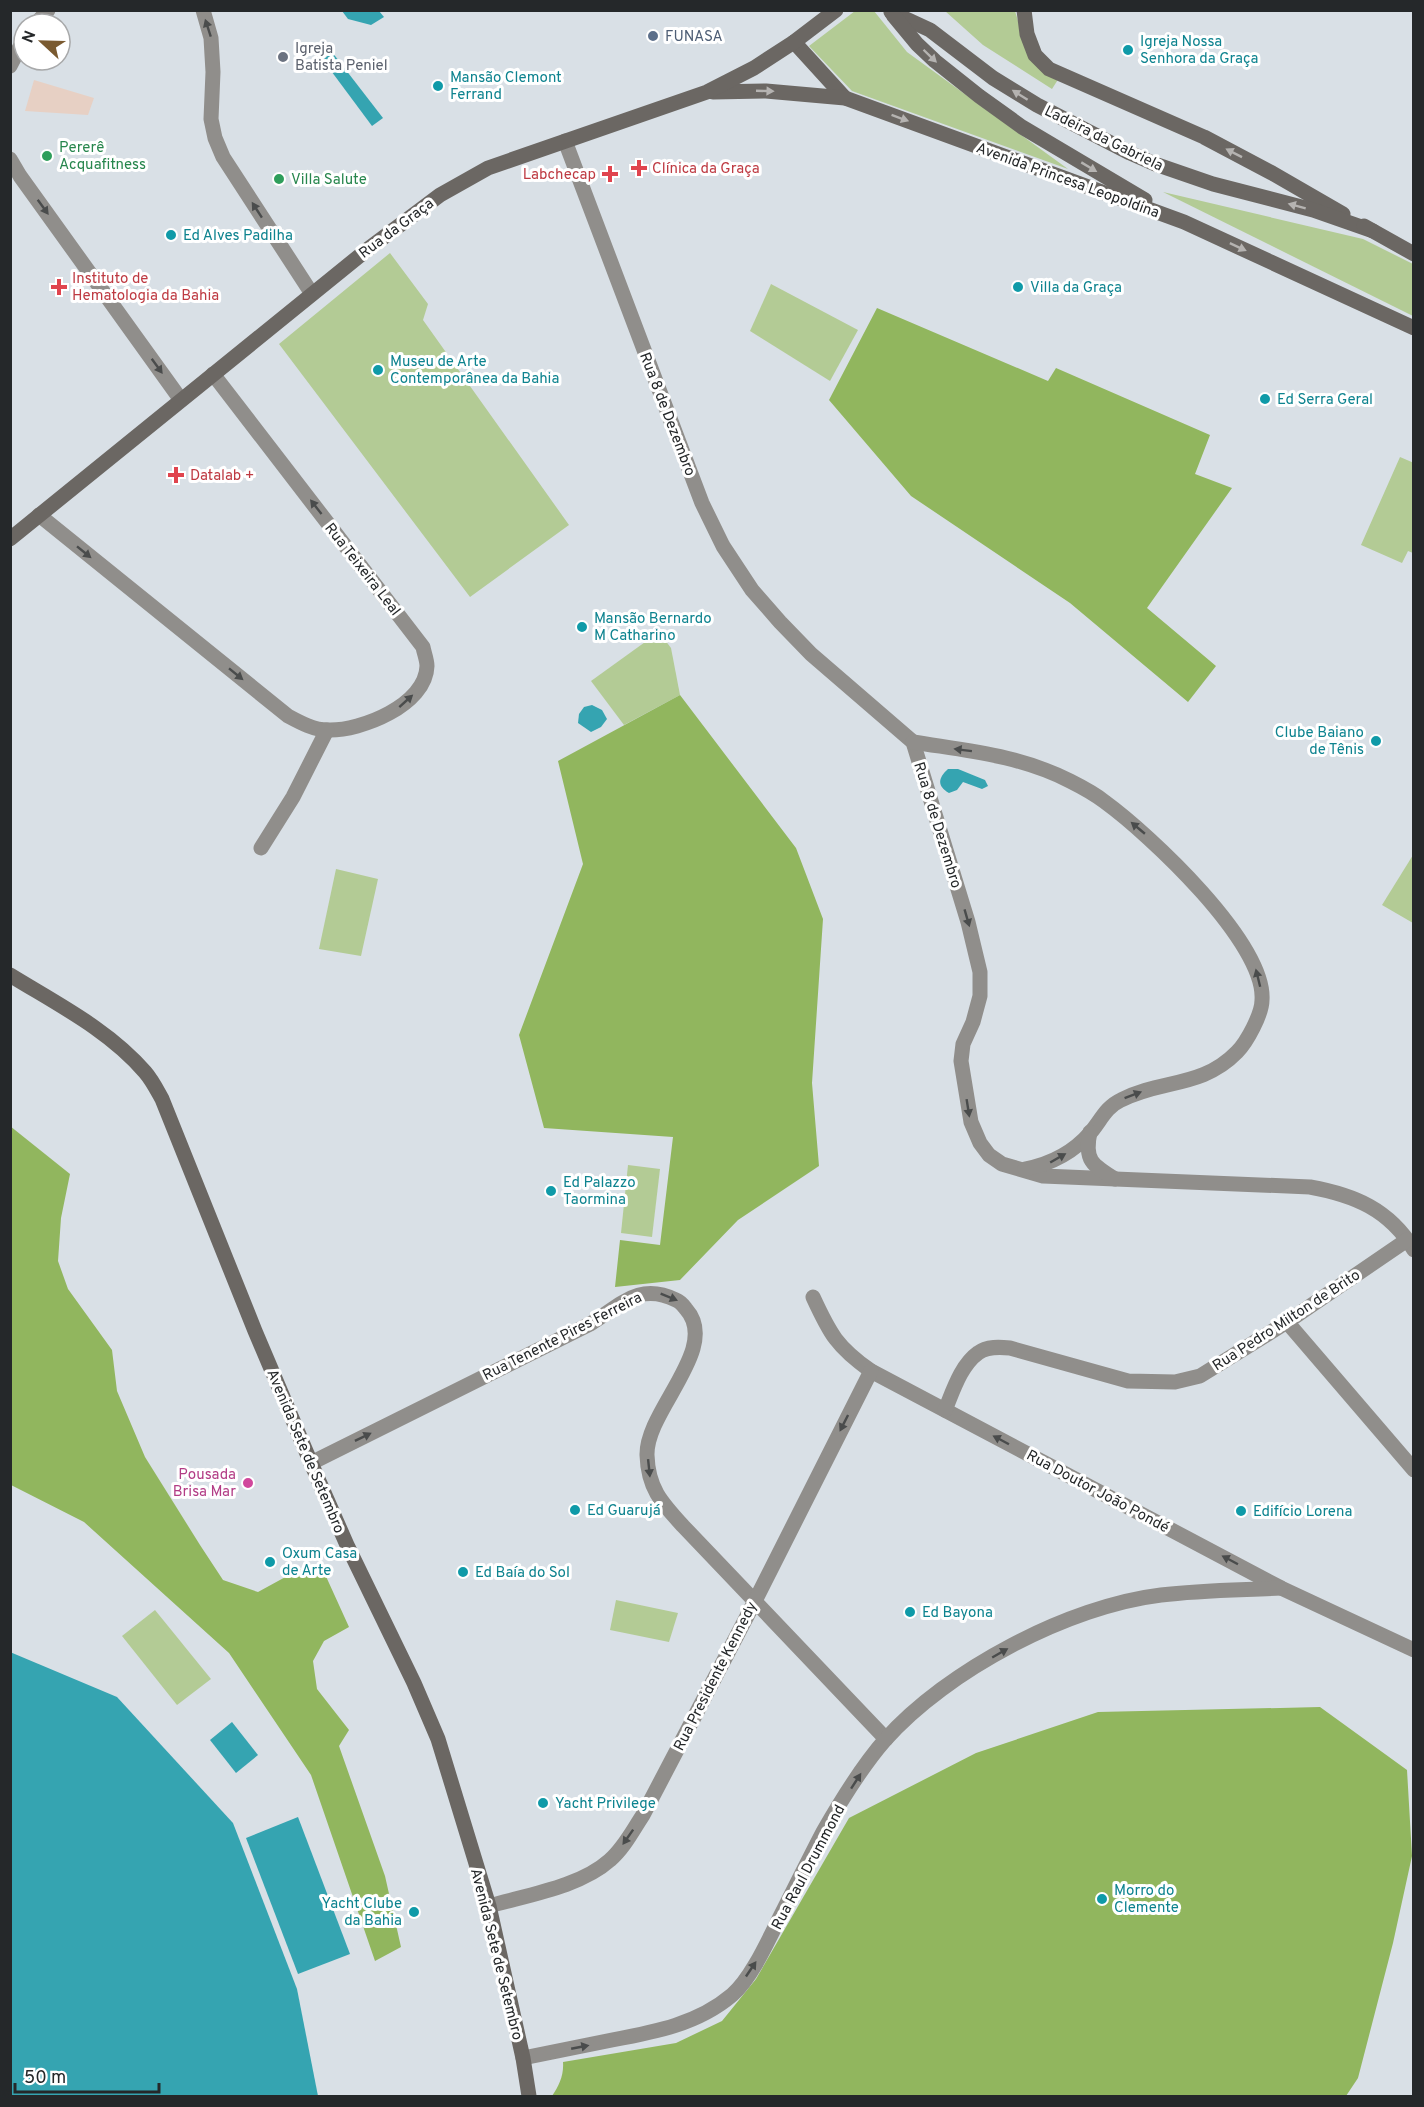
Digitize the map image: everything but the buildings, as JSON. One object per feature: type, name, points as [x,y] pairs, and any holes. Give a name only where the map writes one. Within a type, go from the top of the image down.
[{"type":"main road","points":[[1024,10],[1028,34],[1035,55],[1049,69],[1204,137],[1272,172],[1413,254]]},
{"type":"main road","name":"Rua da Graça","points":[[10,539],[396,226],[440,195],[488,168],[707,92],[754,68],[835,11]]},
{"type":"main road","name":"Ladeira da Gabriela","points":[[890,11],[930,30],[993,78],[1037,105],[1113,145],[1155,164],[1203,181],[1313,210],[1373,231]]},
{"type":"main road","name":"Ladeira da Gabriela","points":[[890,11],[917,44],[935,61],[1022,127],[1184,222]]},
{"type":"main road","points":[[794,42],[845,98]]},
{"type":"main road","name":"Avenida Princesa Leopoldina","points":[[707,92],[766,91],[845,98],[1184,222],[1413,328]]},
{"type":"main road","name":"Avenida Sete de Setembro","points":[[10,975],[121,1047],[146,1073],[162,1099],[255,1331],[311,1463],[438,1739],[489,1906],[523,2058],[529,2097]]},
{"type":"street","points":[[202,10],[211,38],[213,72],[211,119],[215,138],[223,157],[312,294]]},
{"type":"street","name":"Rua 8 de Dezembro","points":[[565,141],[702,503],[723,546],[752,590],[811,654],[913,742],[968,922],[980,972],[980,996],[973,1022],[963,1044],[961,1061],[971,1122],[980,1143],[989,1155],[1002,1164],[1043,1176],[1310,1187],[1336,1192],[1373,1207],[1410,1245]]},
{"type":"street","points":[[10,159],[182,400]]},
{"type":"street","name":"Rua Teixeira Leal","points":[[39,515],[288,716],[309,727],[327,730],[352,728],[395,711],[410,700],[421,684],[427,666],[423,647],[213,374]]},
{"type":"street","points":[[261,848],[293,797],[327,730]]},
{"type":"street","points":[[913,742],[990,753],[1027,762],[1070,781],[1104,800],[1165,852],[1191,880],[1248,952],[1258,974],[1263,1000],[1256,1022],[1238,1051],[1217,1069],[1195,1079],[1145,1090],[1120,1100],[1105,1112],[1090,1132],[1061,1158],[1044,1165],[1020,1170]]},
{"type":"street","points":[[1090,1132],[1087,1149],[1090,1159],[1096,1167],[1114,1179]]},
{"type":"street","name":"Rua Pedro Milton de Brito","points":[[945,1410],[956,1384],[967,1367],[978,1353],[994,1347],[1010,1348],[1128,1381],[1175,1382],[1200,1376],[1410,1245]]},
{"type":"street","name":"Rua Tenente Pires Ferreira","points":[[311,1463],[590,1324],[629,1298],[647,1292],[662,1293],[680,1302],[692,1315],[696,1331],[694,1347],[685,1369],[654,1425],[647,1452],[650,1481],[661,1502],[886,1739]]},
{"type":"street","name":"Rua Doutor João Pondé","points":[[813,1297],[826,1327],[834,1338],[848,1355],[870,1371],[1281,1588],[1413,1650]]},
{"type":"street","points":[[1287,1322],[1413,1470]]},
{"type":"street","name":"Rua Presidente Kennedy","points":[[489,1906],[567,1884],[588,1875],[611,1860],[627,1840],[643,1815],[755,1600],[870,1371]]},
{"type":"street","name":"Rua Raul Drummond","points":[[523,2058],[672,2028],[711,2010],[734,1994],[768,1941],[825,1830],[872,1758],[886,1739],[923,1704],[962,1675],[1003,1650],[1059,1623],[1117,1603],[1161,1595],[1281,1588]]},
{"type":"shaded area","points":[[34,80],[94,98],[88,115],[25,111]]},
{"type":"green space","points":[[855,11],[874,11],[907,52],[1068,169],[852,91],[809,46]]},
{"type":"green space","points":[[945,11],[1015,11],[1029,57],[1059,78],[1052,89],[983,45]]},
{"type":"green space","points":[[1163,192],[1363,239],[1413,264],[1413,316]]},
{"type":"green space","points":[[390,253],[428,304],[423,320],[569,525],[470,597],[279,344]]},
{"type":"green space","points":[[771,284],[858,330],[830,381],[750,331]]},
{"type":"green space","points":[[877,308],[1048,381],[1056,368],[1210,435],[1195,474],[1232,488],[1147,608],[1216,666],[1188,702],[1070,603],[911,496],[829,400]]},
{"type":"green space","points":[[1400,457],[1414,463],[1413,553],[1408,551],[1402,563],[1361,545]]},
{"type":"green space","points":[[659,632],[671,648],[680,695],[624,725],[591,681]]},
{"type":"green space","points":[[680,695],[796,848],[823,919],[812,1083],[819,1166],[738,1220],[680,1280],[615,1287],[620,1240],[660,1245],[673,1137],[544,1128],[519,1035],[583,864],[558,761]]},
{"type":"green space","points":[[1413,855],[1414,922],[1413,923],[1382,905]]},
{"type":"green space","points":[[336,869],[378,879],[361,956],[319,949]]},
{"type":"green space","points":[[10,1126],[70,1174],[61,1218],[58,1261],[68,1289],[112,1350],[117,1391],[145,1457],[223,1580],[258,1592],[300,1569],[324,1572],[349,1627],[324,1641],[313,1661],[317,1689],[349,1730],[339,1746],[385,1876],[401,1947],[375,1961],[311,1775],[229,1653],[84,1522],[11,1485]]},
{"type":"green space","points":[[628,1165],[660,1169],[652,1237],[621,1233]]},
{"type":"green space","points":[[616,1600],[678,1613],[669,1642],[610,1630]]},
{"type":"green space","points":[[155,1610],[211,1679],[177,1705],[122,1636]]},
{"type":"green space","name":"Morro do Clemente","points":[[1320,1707],[1407,1770],[1412,1856],[1393,1943],[1358,2078],[1346,2096],[552,2096],[563,2071],[563,2062],[676,2043],[722,2021],[756,1979],[849,1818],[976,1753],[1098,1712]]},
{"type":"water","points":[[342,11],[379,11],[384,17],[371,25],[348,19]]},
{"type":"water","points":[[332,52],[383,118],[372,126],[323,60]]},
{"type":"water","points":[[592,705],[602,710],[607,719],[601,727],[591,732],[578,723],[579,714],[584,707]]},
{"type":"water","points":[[948,769],[958,769],[985,780],[988,786],[982,789],[963,782],[957,790],[949,793],[942,788],[940,782]]},
{"type":"water","points":[[10,1652],[117,1697],[233,1823],[297,1989],[318,2096],[11,2096]]},
{"type":"water","points":[[232,1722],[258,1755],[236,1773],[210,1740]]},
{"type":"water","points":[[298,1817],[350,1954],[298,1974],[246,1838]]},
{"type":"place","name":"FUNASA","points":[[653,36]]},
{"type":"place","name":"Igreja Nossa Senhora da Graça","points":[[1128,50]]},
{"type":"place","name":"Igreja Batista Peniel","points":[[283,57]]},
{"type":"place","name":"Mansão Clemont Ferrand","points":[[438,86]]},
{"type":"place","name":"Pererê Acquafitness","points":[[47,156]]},
{"type":"place","name":"Clínica da Graça","points":[[639,168]]},
{"type":"place","name":"Labchecap","points":[[610,174]]},
{"type":"place","name":"Villa Salute","points":[[279,179]]},
{"type":"place","name":"Ed Alves Padilha","points":[[171,235]]},
{"type":"place","name":"Instituto de Hematologia da Bahia","points":[[59,287]]},
{"type":"place","name":"Villa da Graça","points":[[1018,287]]},
{"type":"place","name":"Museu de Arte Contemporânea da Bahia","points":[[378,370]]},
{"type":"place","name":"Ed Serra Geral","points":[[1265,399]]},
{"type":"place","name":"Datalab +","points":[[176,475]]},
{"type":"place","name":"Mansão Bernardo M Catharino","points":[[582,627]]},
{"type":"place","name":"Clube Baiano de Tênis","points":[[1376,741]]},
{"type":"place","name":"Ed Palazzo Taormina","points":[[551,1191]]},
{"type":"place","name":"Pousada Brisa Mar","points":[[248,1483]]},
{"type":"place","name":"Ed Guarujá","points":[[575,1510]]},
{"type":"place","name":"Edifício Lorena","points":[[1241,1511]]},
{"type":"place","name":"Oxum Casa de Arte","points":[[270,1562]]},
{"type":"place","name":"Ed Baía do Sol","points":[[463,1572]]},
{"type":"place","name":"Ed Bayona","points":[[910,1612]]},
{"type":"place","name":"Yacht Privilege","points":[[543,1803]]},
{"type":"place","name":"Morro do Clemente","points":[[1102,1899]]},
{"type":"place","name":"Yacht Clube da Bahia","points":[[414,1912]]}]
